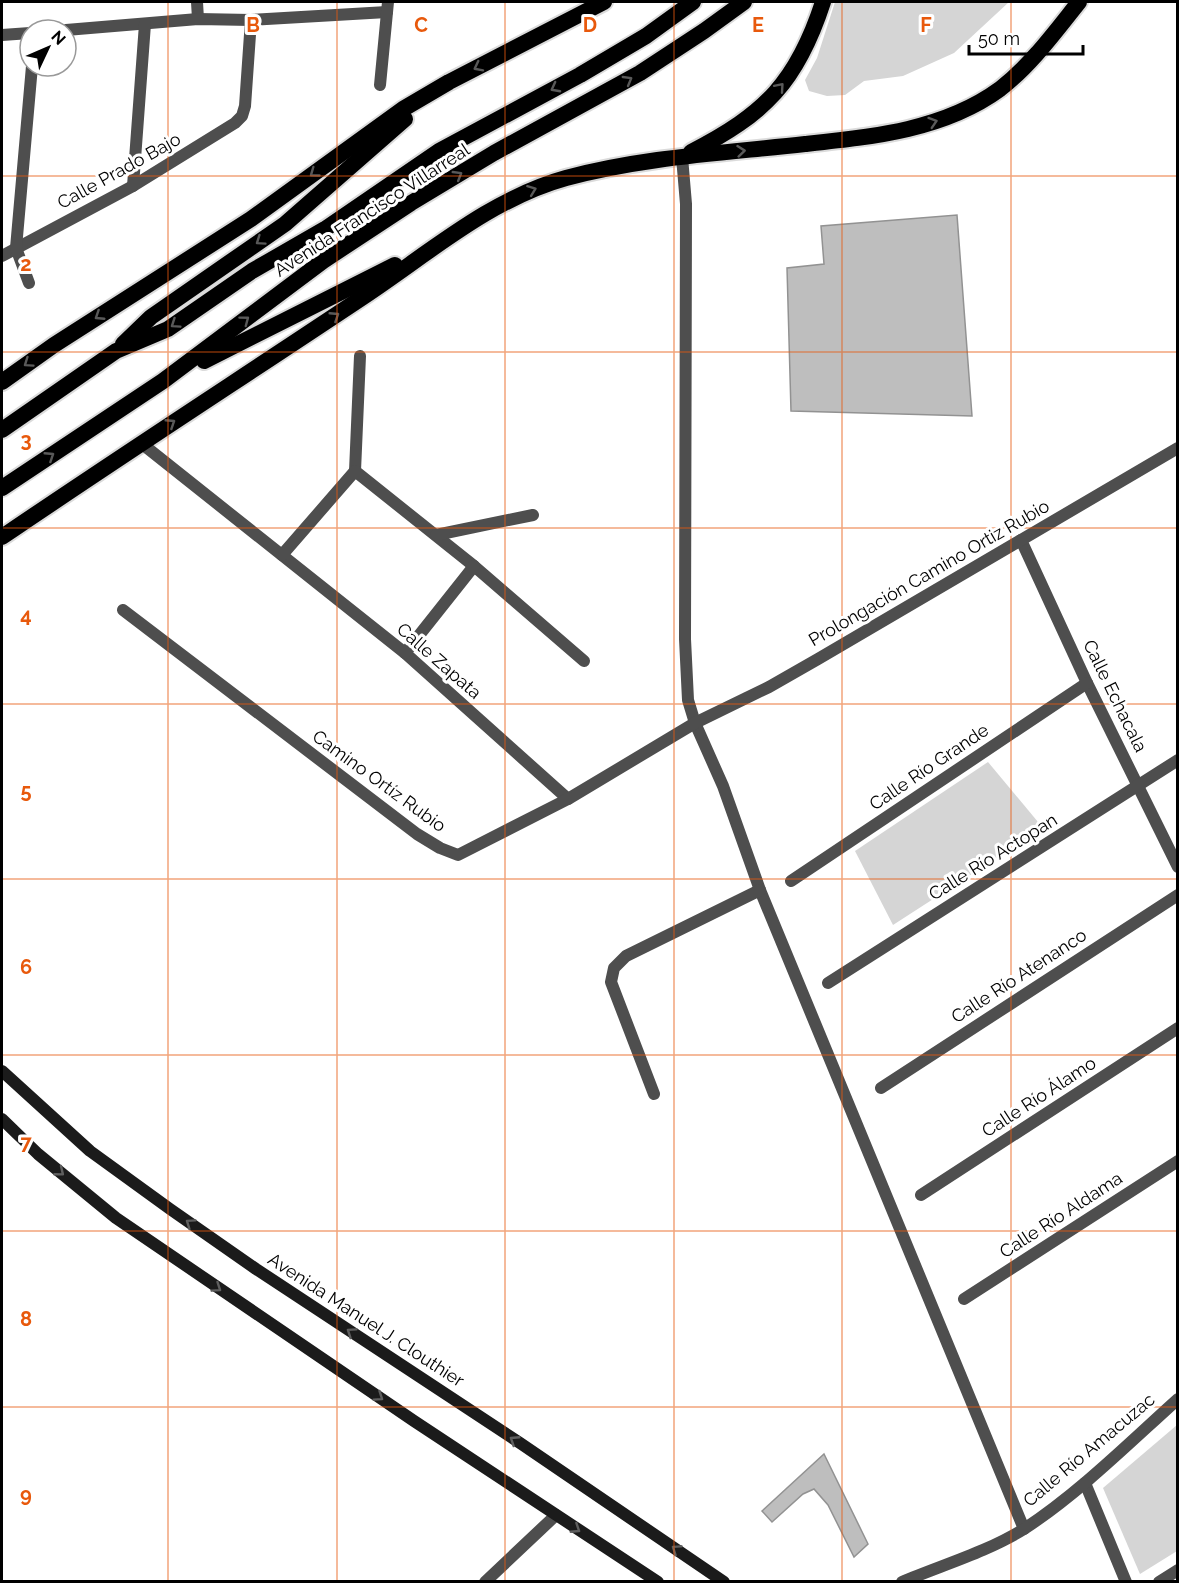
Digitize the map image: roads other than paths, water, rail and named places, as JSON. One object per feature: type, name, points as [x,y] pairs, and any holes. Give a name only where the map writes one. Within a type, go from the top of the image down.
[{"type":"highway","points":[[2,382],[54,345],[251,219],[403,109],[449,82],[604,2]]},
{"type":"highway","name":"Avenida Francisco Villarreal","points":[[2,430],[116,351],[168,329],[252,271],[325,229],[439,151],[580,75],[646,36],[693,2]]},
{"type":"highway","name":"Avenida Francisco Villarreal","points":[[2,488],[163,381],[323,261],[411,203],[494,153],[640,73],[744,2]]},
{"type":"highway","points":[[682,157],[726,134],[750,118],[785,82],[807,48],[823,2]]},
{"type":"highway","points":[[2,537],[376,289],[427,251],[492,210],[524,193],[562,179],[614,166],[852,139],[918,127],[955,115],[999,89],[1025,66],[1078,2]]},
{"type":"highway","points":[[116,351],[151,316],[285,224],[449,82]]},
{"type":"highway","points":[[163,381],[357,283],[427,251]]},
{"type":"main road","name":"Avenida Manuel J. Clouthier","points":[[2,1071],[90,1151],[170,1209],[256,1269],[724,1581]]},
{"type":"main road","points":[[2,1119],[38,1154],[116,1218],[556,1515],[658,1581]]},
{"type":"street","points":[[197,2],[198,19]]},
{"type":"street","points":[[78,29],[198,19],[251,20],[387,7],[380,86]]},
{"type":"street","name":"Calle Prado Bajo","points":[[2,256],[134,186],[235,123],[242,116],[245,106],[251,20]]},
{"type":"street","points":[[134,186],[145,24]]},
{"type":"street","points":[[2,34],[18,33]]},
{"type":"street","points":[[29,283],[16,248],[31,78]]},
{"type":"street","points":[[682,157],[686,204],[685,670],[688,700],[760,890],[1024,1529]]},
{"type":"street","points":[[282,555],[355,471],[360,356]]},
{"type":"street","name":"Calle Zapata","points":[[141,443],[405,653],[568,799]]},
{"type":"street","name":"Prolongación Camino Ortiz Rubio","points":[[695,723],[789,676],[1178,448]]},
{"type":"street","points":[[355,471],[474,566],[584,661]]},
{"type":"street","points":[[436,535],[532,515]]},
{"type":"street","name":"Calle Echacala","points":[[1021,540],[1087,682],[1178,867]]},
{"type":"street","points":[[405,653],[474,566]]},
{"type":"street","name":"Camino Ortíz Rubio","points":[[123,610],[417,834],[440,848],[458,855],[568,799],[695,723]]},
{"type":"street","name":"Calle Río Grande","points":[[791,881],[1087,682]]},
{"type":"street","name":"Calle Río Actopan","points":[[828,983],[1178,760]]},
{"type":"street","points":[[654,1094],[611,982],[614,968],[626,956],[760,890]]},
{"type":"street","name":"Calle Río Atenanco","points":[[881,1088],[1178,895]]},
{"type":"street","name":"Calle Río Álamo","points":[[921,1195],[1178,1028]]},
{"type":"street","name":"Calle Río Aldama","points":[[964,1299],[1178,1161]]},
{"type":"street","name":"Calle Río Amacuzac","points":[[902,1581],[997,1543],[1024,1529],[1085,1483],[1178,1399]]},
{"type":"street","points":[[1085,1483],[1126,1581]]},
{"type":"street","points":[[485,1581],[556,1515]]},
{"type":"street","points":[[1159,1581],[1178,1570]]}]
